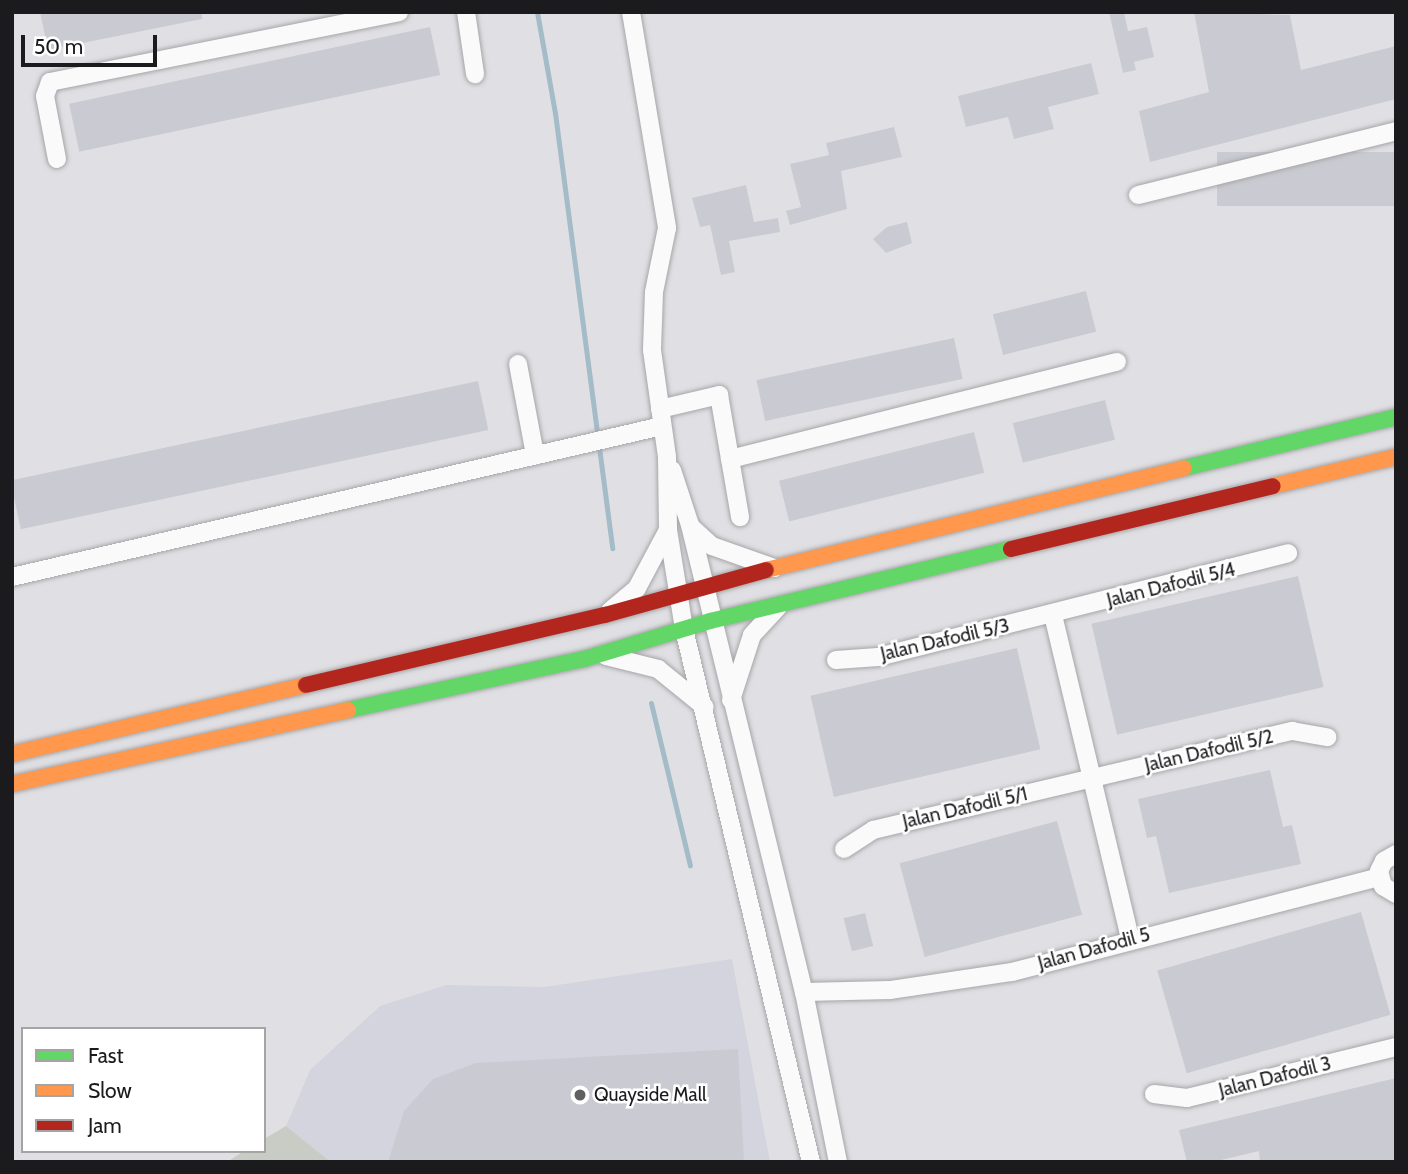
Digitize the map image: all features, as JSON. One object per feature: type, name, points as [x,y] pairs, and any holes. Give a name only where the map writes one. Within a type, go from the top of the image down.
[{"type":"street","points":[[57,159],[45,96],[50,82],[398,12]]},
{"type":"street","points":[[466,12],[475,74]]},
{"type":"street","points":[[631,12],[667,228],[654,292],[652,351],[667,457],[668,530],[678,596],[776,1029],[811,1162]]},
{"type":"street","points":[[1138,195],[1396,131]]},
{"type":"street","points":[[730,458],[1116,362]]},
{"type":"street","points":[[518,364],[535,455]]},
{"type":"street","points":[[12,577],[599,440],[719,394],[740,517]]},
{"type":"street","points":[[12,754],[605,615],[774,568],[1396,417]]},
{"type":"street","points":[[667,457],[690,525],[710,621],[804,992],[838,1162]]},
{"type":"street","points":[[12,784],[584,659],[710,621],[778,607],[1396,457]]},
{"type":"street","points":[[690,525],[699,540],[774,568]]},
{"type":"street","points":[[605,615],[637,589],[668,530]]},
{"type":"street","name":"Jalan Dafodil 5/4","points":[[1053,615],[1288,554]]},
{"type":"street","points":[[730,700],[752,635],[778,607]]},
{"type":"street","points":[[1053,615],[1130,939]]},
{"type":"street","name":"Jalan Dafodil 5/3","points":[[836,660],[878,657],[1053,615]]},
{"type":"street","points":[[584,659],[614,655],[658,669],[705,708]]},
{"type":"street","name":"Jalan Dafodil 5/2","points":[[1091,778],[1292,731],[1327,737]]},
{"type":"street","name":"Jalan Dafodil 5/1","points":[[844,849],[873,831],[1091,778]]},
{"type":"street","points":[[1396,854],[1384,861],[1379,877],[1386,890],[1396,894]]},
{"type":"street","name":"Jalan Dafodil 5","points":[[804,992],[890,990],[1012,972],[1130,939],[1379,877]]},
{"type":"street","name":"Jalan Dafodil 3","points":[[1154,1094],[1187,1098],[1396,1047]]},
{"type":"shaded area","points":[[732,959],[770,1162],[331,1162],[286,1126],[310,1070],[380,1006],[446,985],[544,987]]},
{"type":"shaded area","points":[[286,1126],[331,1162],[227,1162],[241,1153],[266,1153],[266,1138]]},
{"type":"building","points":[[40,12],[202,12],[202,19],[48,50]]},
{"type":"building","points":[[1109,12],[1124,12],[1128,31],[1147,27],[1154,57],[1134,62],[1136,70],[1123,73]]},
{"type":"building","points":[[1194,12],[1290,15],[1301,70],[1396,46],[1396,99],[1150,162],[1139,111],[1209,92]]},
{"type":"building","points":[[430,27],[440,75],[79,152],[69,104]]},
{"type":"building","points":[[1091,63],[1099,94],[1048,107],[1054,129],[1014,139],[1008,117],[966,127],[958,96]]},
{"type":"building","points":[[894,127],[902,157],[841,171],[847,209],[790,225],[786,211],[801,207],[790,164],[829,155],[826,143]]},
{"type":"building","points":[[1217,152],[1396,152],[1396,206],[1217,206]]},
{"type":"building","points":[[746,185],[754,222],[778,218],[780,232],[729,241],[735,272],[721,275],[710,225],[700,227],[692,198]]},
{"type":"building","points":[[907,222],[912,243],[886,253],[873,239],[887,227]]},
{"type":"building","points":[[1086,291],[1096,332],[1003,355],[993,314]]},
{"type":"building","points":[[954,338],[963,379],[765,421],[756,380]]},
{"type":"building","points":[[478,381],[488,430],[21,529],[12,480]]},
{"type":"building","points":[[1105,400],[1115,440],[1023,463],[1013,423]]},
{"type":"building","points":[[974,432],[984,473],[789,521],[779,481]]},
{"type":"building","points":[[1298,576],[1324,687],[1117,735],[1091,624]]},
{"type":"building","points":[[1017,648],[1040,749],[834,797],[810,696]]},
{"type":"building","points":[[1270,770],[1283,827],[1292,825],[1301,864],[1169,893],[1156,836],[1147,838],[1138,799]]},
{"type":"building","points":[[1057,821],[1082,915],[925,957],[900,863]]},
{"type":"building","points":[[1361,912],[1390,1015],[1187,1073],[1157,970]]},
{"type":"building","points":[[865,913],[873,946],[852,951],[844,918]]},
{"type":"building","name":"Quayside Mall","points":[[738,1049],[744,1162],[388,1162],[404,1111],[433,1079],[476,1063]]},
{"type":"building","points":[[1396,1078],[1396,1162],[1260,1162],[1259,1151],[1213,1162],[1187,1162],[1179,1130]]},
{"type":"waterway","points":[[537,12],[555,113],[612,548]]},
{"type":"waterway","points":[[651,703],[690,865]]},
{"type":"traffic: fast","points":[[1184,468],[1396,417]]},
{"type":"traffic: fast","points":[[348,710],[584,659],[710,621],[1011,549]]},
{"type":"traffic: slow","points":[[1273,486],[1396,457]]},
{"type":"traffic: slow","points":[[766,570],[1184,468]]},
{"type":"traffic: slow","points":[[12,754],[306,685]]},
{"type":"traffic: slow","points":[[12,784],[348,710]]},
{"type":"traffic: jam","points":[[1011,549],[1273,486]]},
{"type":"traffic: jam","points":[[306,685],[605,615],[766,570]]},
{"type":"place","name":"Quayside Mall","points":[[580,1095]]}]
